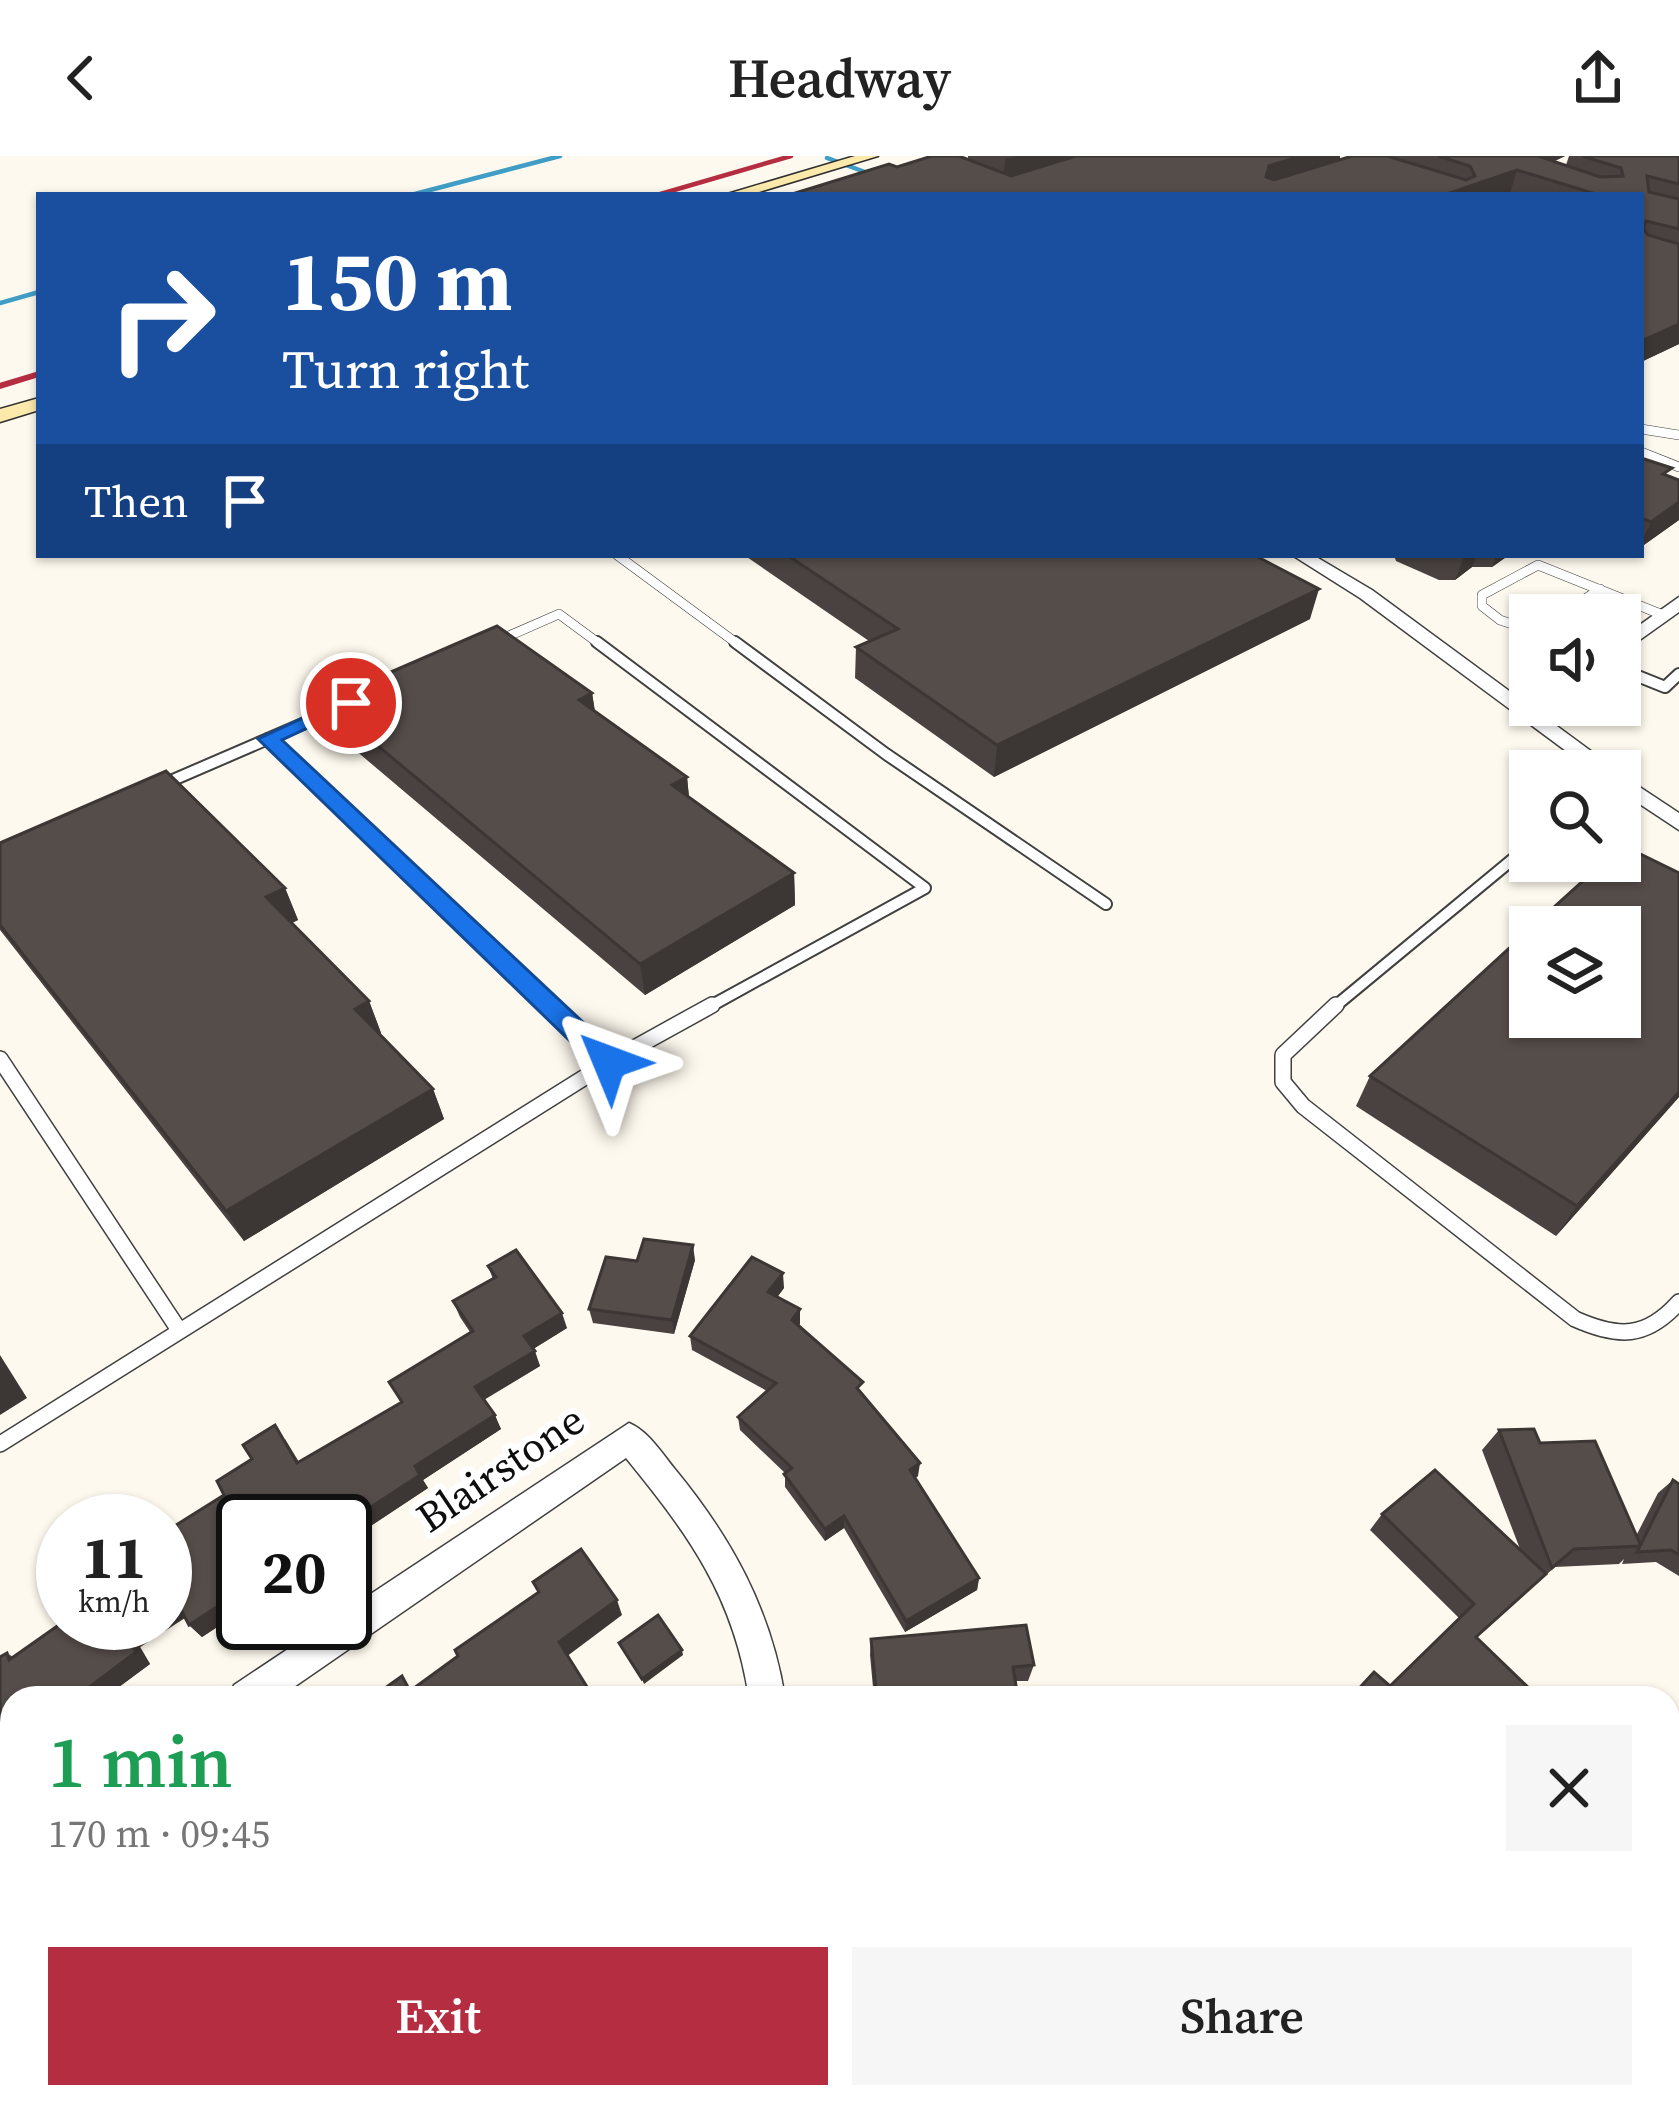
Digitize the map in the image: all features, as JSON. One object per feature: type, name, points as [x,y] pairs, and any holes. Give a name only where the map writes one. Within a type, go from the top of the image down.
[{"type":"main road","points":[[744,192],[871,156]]},
{"type":"main road","points":[[768,192],[805,176]]},
{"type":"main road","points":[[0,416],[36,405]]},
{"type":"street","points":[[1306,558],[1509,690]]},
{"type":"street","points":[[1641,632],[1671,609]]},
{"type":"street","points":[[1556,726],[1583,750]]},
{"type":"street","points":[[1641,796],[1679,824]]},
{"type":"street","name":"Blairstone","points":[[265,1686],[629,1438],[700,1522],[730,1572],[763,1649],[766,1686]]},
{"type":"lane","points":[[1644,429],[1679,435]]},
{"type":"lane","points":[[1644,453],[1679,467]]},
{"type":"lane","points":[[621,558],[886,754],[1106,904]]},
{"type":"lane","points":[[1509,623],[1482,606],[1482,595],[1538,565],[1671,609]]},
{"type":"lane","points":[[1592,594],[1600,589]]},
{"type":"lane","points":[[0,1444],[609,1062],[925,888],[559,614],[476,650]]},
{"type":"lane","points":[[1641,677],[1665,687],[1679,674]]},
{"type":"lane","points":[[144,792],[351,703]]},
{"type":"lane","points":[[268,739],[609,1062]]},
{"type":"lane","points":[[1509,861],[1300,1035],[1283,1055],[1283,1082],[1303,1106],[1575,1319],[1596,1329],[1634,1336],[1663,1322],[1679,1302]]},
{"type":"lane","points":[[0,1059],[178,1330]]},
{"type":"building","points":[[932,156],[959,156],[1011,176],[1076,156],[1301,156],[1269,166],[1266,177],[1274,180],[1352,156],[1387,156],[1466,180],[1475,176],[1470,166],[1438,156],[1538,156],[1600,177],[1623,176],[1621,168],[1582,156],[1679,156],[1679,184],[1647,176],[1649,192],[1679,199],[1679,229],[1646,221],[1644,226],[1644,192],[1589,192],[1517,170],[1453,192],[799,192],[889,164],[897,167]]},
{"type":"building","points":[[1644,229],[1648,235],[1679,244],[1679,324],[1644,340]]},
{"type":"building","points":[[1644,459],[1672,468],[1663,474],[1679,480],[1679,502],[1651,522],[1644,519]]},
{"type":"building","points":[[792,558],[1260,558],[1319,589],[997,745],[856,647],[898,629]]},
{"type":"building","points":[[497,626],[592,693],[579,700],[687,777],[672,785],[794,873],[640,964],[324,701]]},
{"type":"building","points":[[166,771],[285,888],[266,897],[369,1001],[355,1009],[433,1089],[226,1211],[0,925],[0,843]]},
{"type":"building","points":[[1641,854],[1679,873],[1679,1092],[1577,1206],[1370,1076],[1509,948],[1509,1038],[1641,1038],[1641,906],[1555,906],[1582,882],[1641,882]]},
{"type":"building","points":[[644,1239],[693,1245],[672,1320],[589,1309],[606,1257],[637,1261]]},
{"type":"building","points":[[516,1250],[562,1313],[524,1336],[535,1351],[475,1387],[495,1415],[415,1466],[420,1475],[372,1506],[372,1494],[224,1494],[217,1481],[252,1459],[243,1445],[275,1425],[297,1463],[402,1402],[389,1382],[473,1331],[453,1301],[496,1277],[488,1266]]},
{"type":"building","points":[[752,1257],[783,1273],[768,1292],[800,1309],[792,1320],[863,1382],[857,1388],[920,1463],[910,1470],[979,1578],[906,1621],[844,1516],[825,1529],[784,1474],[792,1468],[738,1417],[776,1383],[690,1336]]},
{"type":"building","points":[[1534,1429],[1540,1443],[1595,1441],[1641,1546],[1574,1549],[1552,1568],[1499,1430]]},
{"type":"building","points":[[1435,1470],[1546,1574],[1476,1637],[1527,1686],[1390,1686],[1474,1604],[1382,1514]]},
{"type":"building","points":[[1673,1480],[1679,1484],[1679,1555],[1671,1550],[1637,1552]]},
{"type":"building","points":[[216,1500],[216,1608],[192,1623],[192,1515]]},
{"type":"building","points":[[581,1549],[617,1600],[559,1642],[586,1686],[417,1686],[458,1656],[455,1650],[539,1592],[533,1582]]},
{"type":"building","points":[[658,1615],[682,1650],[642,1679],[619,1643]]},
{"type":"building","points":[[1026,1625],[1034,1665],[1013,1667],[1016,1686],[876,1686],[871,1639]]},
{"type":"building","points":[[36,1641],[36,1650],[136,1652],[91,1686],[0,1686],[0,1657],[7,1653],[9,1660]]},
{"type":"building","points":[[1374,1672],[1390,1686],[1361,1686]]},
{"type":"building","points":[[402,1676],[407,1686],[388,1686]]},
{"type":"waterway","points":[[422,192],[560,156]]},
{"type":"waterway","points":[[827,158],[873,175]]},
{"type":"waterway","points":[[0,303],[36,293]]},
{"type":"railway","points":[[667,192],[791,156]]},
{"type":"railway","points":[[0,386],[36,375]]},
{"type":"route","points":[[351,703],[268,739],[609,1062]]}]
